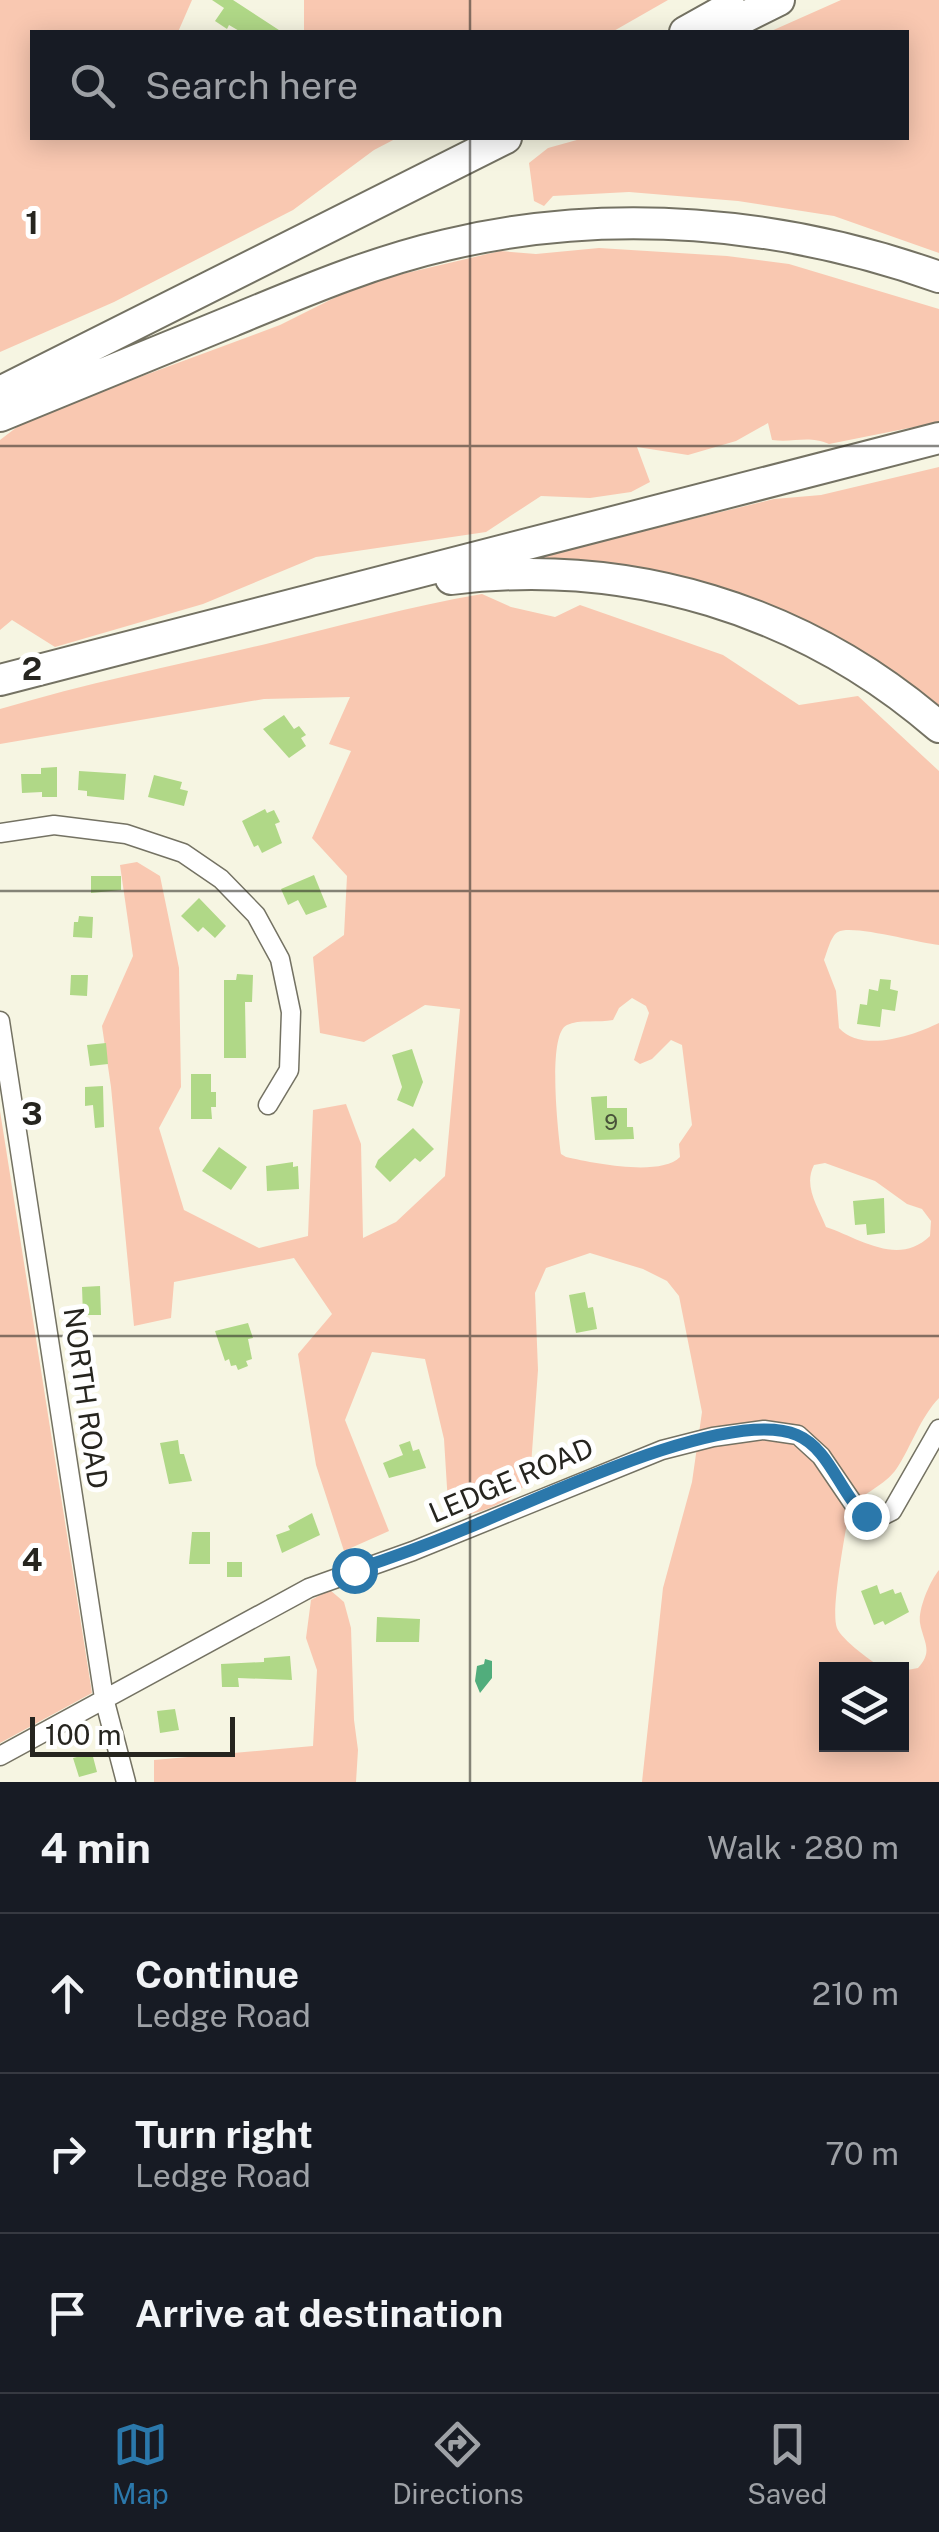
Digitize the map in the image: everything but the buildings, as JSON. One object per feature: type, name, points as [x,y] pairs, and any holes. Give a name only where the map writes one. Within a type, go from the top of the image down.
[{"type":"highway","points":[[690,30],[742,0]]},
{"type":"highway","points":[[719,30],[779,0]]},
{"type":"highway","points":[[0,392],[502,140]]},
{"type":"highway","points":[[0,416],[354,272],[447,244],[535,229],[632,223],[720,227],[818,242],[939,277]]},
{"type":"highway","points":[[0,680],[939,438]]},
{"type":"highway","points":[[358,588],[550,573],[609,577],[681,591],[748,611],[808,637],[878,679],[939,726]]},
{"type":"street","points":[[0,833],[54,825],[126,834],[183,853],[221,879],[256,915],[280,959],[291,1012],[289,1070],[268,1105]]},
{"type":"street","name":"NORTH ROAD","points":[[0,1021],[104,1698],[126,1782]]},
{"type":"street","name":"LEDGE ROAD","points":[[104,1698],[332,1578],[413,1551],[635,1458],[713,1437],[764,1430],[798,1436],[821,1456],[855,1506],[866,1516],[884,1518],[899,1501],[939,1430]]},
{"type":"street","points":[[0,1756],[104,1698]]},
{"type":"shaded area","points":[[0,0],[192,0],[179,30],[30,30],[30,140],[393,140],[293,210],[114,302],[0,352]]},
{"type":"shaded area","points":[[304,0],[668,0],[616,30],[304,30]]},
{"type":"shaded area","points":[[841,0],[939,0],[939,253],[834,216],[738,201],[629,192],[553,196],[544,206],[534,201],[529,163],[548,148],[577,140],[909,140],[909,30],[774,30]]},
{"type":"shaded area","points":[[599,248],[789,264],[939,309],[939,422],[829,444],[772,440],[768,423],[736,441],[688,455],[637,447],[650,482],[631,492],[590,498],[541,496],[486,532],[316,557],[203,604],[55,647],[12,620],[0,630],[0,440],[38,411],[280,325],[364,283],[500,251],[536,254]]},
{"type":"shaded area","points":[[939,467],[939,716],[804,624],[537,566],[536,559],[561,551],[774,499],[821,495]]},
{"type":"shaded area","points":[[482,594],[511,607],[555,617],[580,605],[723,655],[799,705],[858,696],[939,771],[939,945],[845,930],[833,937],[824,960],[836,991],[839,1028],[849,1035],[861,1040],[888,1040],[939,1023],[939,1398],[892,1475],[849,1509],[835,1619],[845,1638],[873,1662],[819,1662],[819,1752],[909,1752],[909,1670],[918,1668],[925,1656],[921,1610],[939,1570],[939,1782],[642,1782],[663,1588],[692,1482],[702,1412],[679,1296],[667,1281],[643,1269],[590,1253],[546,1268],[535,1293],[538,1370],[530,1479],[504,1501],[449,1520],[444,1439],[425,1359],[372,1352],[345,1420],[389,1531],[344,1551],[316,1465],[298,1354],[332,1314],[294,1258],[174,1282],[171,1318],[134,1326],[102,1026],[133,956],[120,865],[137,862],[160,876],[179,968],[181,1087],[159,1128],[184,1210],[259,1248],[308,1236],[313,1110],[346,1104],[361,1144],[363,1238],[396,1222],[445,1176],[460,1009],[425,1005],[364,1042],[320,1033],[313,957],[344,935],[347,876],[312,838],[351,751],[329,744],[350,697],[264,699],[0,744],[0,709]],"holes":[[[632,998],[646,1006],[649,1013],[634,1060],[640,1064],[652,1059],[671,1040],[682,1045],[692,1125],[679,1144],[680,1157],[670,1163],[642,1167],[566,1157],[561,1154],[555,1085],[561,1032],[572,1023],[613,1020],[619,1008]],[[825,1163],[875,1181],[907,1204],[922,1209],[931,1221],[930,1236],[918,1245],[892,1250],[826,1227],[810,1181],[814,1165]]]},
{"type":"shaded area","points":[[0,1111],[92,1693],[0,1743]]},
{"type":"shaded area","points":[[330,1590],[344,1602],[351,1628],[358,1750],[356,1782],[154,1782],[154,1760],[313,1746],[317,1670],[306,1638],[311,1600]]},
{"type":"shaded area","points":[[485,1659],[492,1661],[492,1678],[480,1693],[475,1681],[477,1666],[484,1664]]},
{"type":"route","points":[[354,1570],[413,1551],[635,1458],[713,1437],[764,1430],[782,1431],[811,1444],[866,1516]]}]
